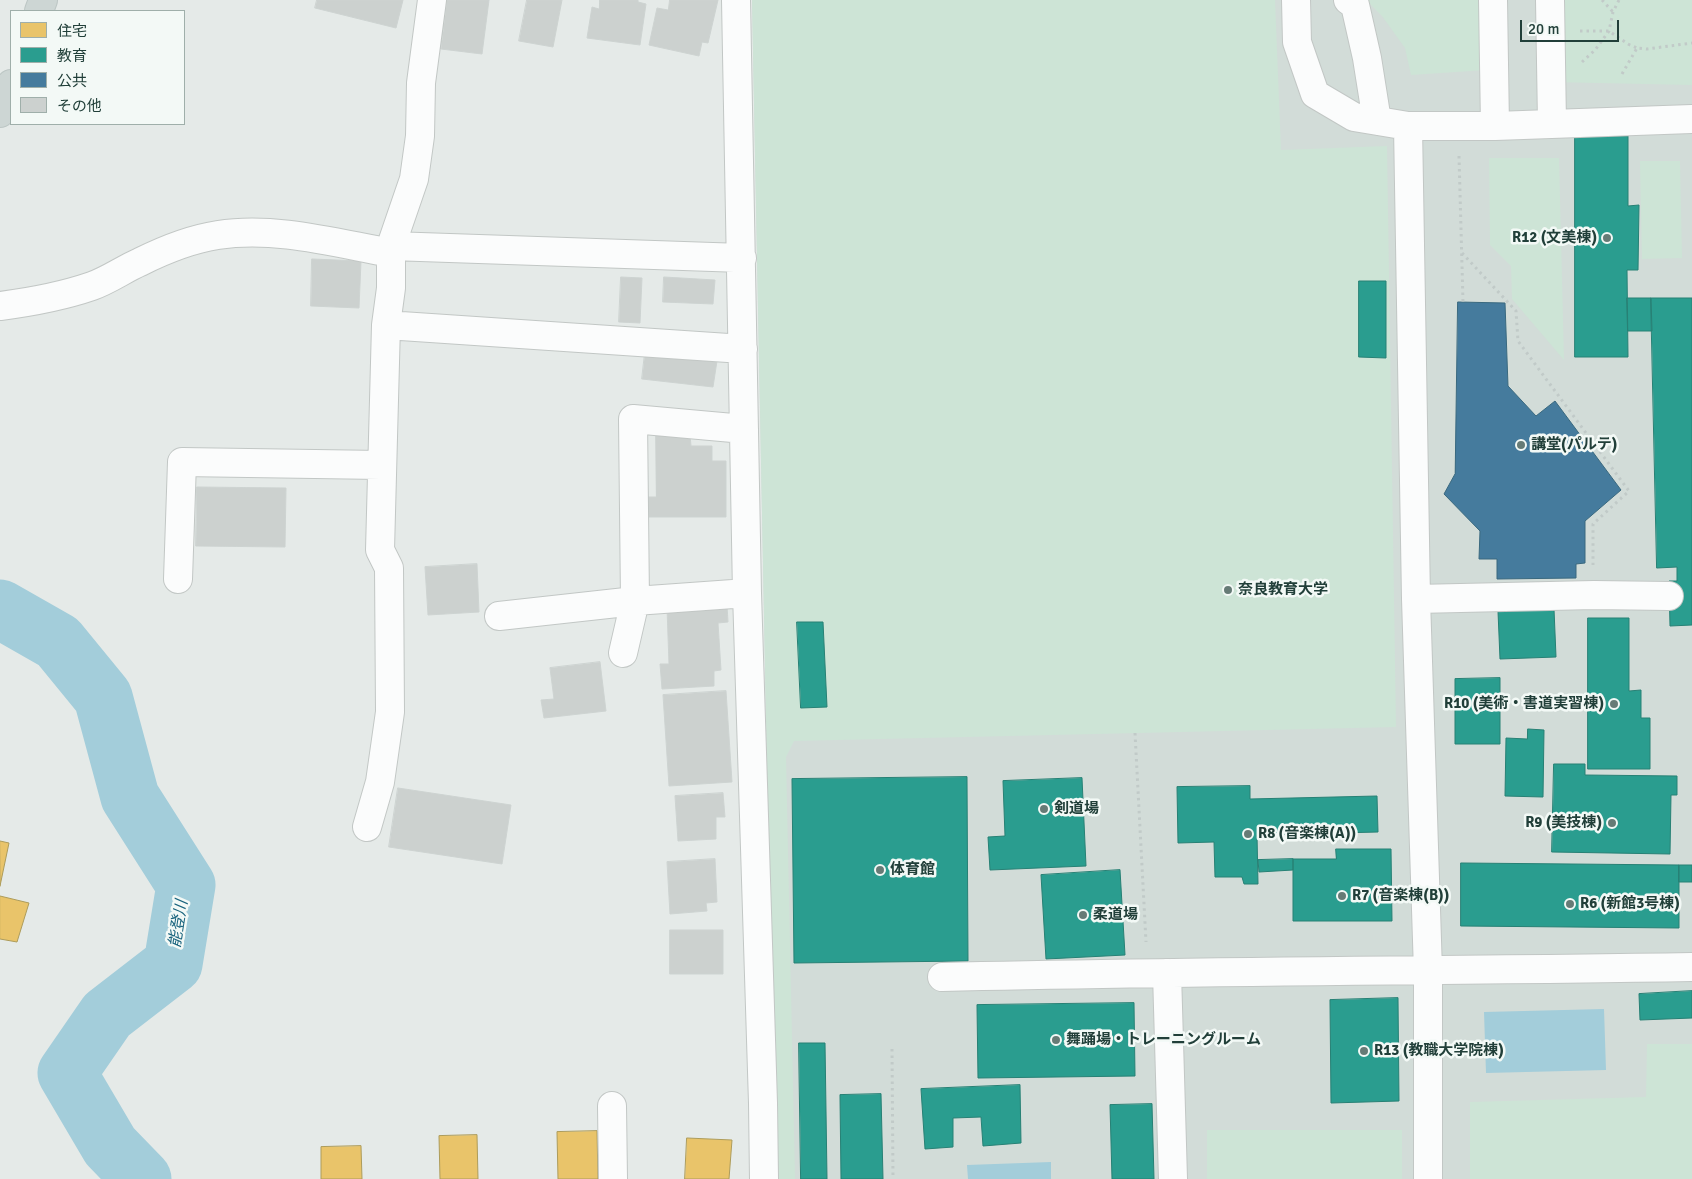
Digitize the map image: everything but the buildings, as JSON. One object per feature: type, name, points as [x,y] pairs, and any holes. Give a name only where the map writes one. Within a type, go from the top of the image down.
[{"type":"main road","points":[[0,113],[10,87]]},
{"type":"street","points":[[367,828],[380,782],[390,712],[389,568],[380,550],[386,325],[391,288],[391,249],[414,179],[420,136],[421,83],[432,0]]},
{"type":"street","points":[[736,0],[747,593],[764,1179]]},
{"type":"street","points":[[1296,0],[1297,42],[1316,94],[1354,117],[1408,126],[1495,126],[1692,119]]},
{"type":"street","points":[[1348,0],[1356,5],[1377,121]]},
{"type":"street","points":[[1492,0],[1495,126]]},
{"type":"street","points":[[1550,0],[1552,123]]},
{"type":"street","points":[[1408,126],[1416,599],[1428,971],[1428,1179]]},
{"type":"street","points":[[0,306],[31,302],[93,285],[141,261],[189,242],[218,235],[258,232],[391,249],[742,258]]},
{"type":"street","points":[[386,325],[743,349]]},
{"type":"street","points":[[623,653],[635,601],[633,418],[744,429]]},
{"type":"street","points":[[178,579],[182,462],[381,464]]},
{"type":"street","points":[[499,616],[635,601],[747,593]]},
{"type":"street","points":[[1416,599],[1594,595],[1669,596]]},
{"type":"street","points":[[942,977],[1158,972],[1428,971],[1692,967]]},
{"type":"street","points":[[1158,972],[1173,1179]]},
{"type":"street","points":[[612,1106],[613,1179]]},
{"type":"path","points":[[1602,0],[1613,12]]},
{"type":"path","points":[[1580,64],[1595,50],[1609,31],[1613,12],[1619,0]]},
{"type":"path","points":[[1609,31],[1637,48],[1647,49],[1692,43]]},
{"type":"path","points":[[1622,74],[1637,48]]},
{"type":"path","points":[[1459,125],[1463,302]]},
{"type":"path","points":[[1462,252],[1516,312],[1518,341],[1629,491],[1593,524],[1594,595]]},
{"type":"path","points":[[1135,733],[1158,972]]},
{"type":"path","points":[[892,1049],[893,1179]]},
{"type":"shaded area","name":"奈良教育大学","points":[[752,0],[1692,0],[1692,1179],[775,1179]]},
{"type":"green space","points":[[752,0],[1275,0],[1281,150],[1387,146],[1396,727],[794,741],[786,757],[795,1179],[775,1179]]},
{"type":"green space","points":[[1366,0],[1485,0],[1486,70],[1411,75],[1405,48],[1382,16]]},
{"type":"green space","points":[[1550,0],[1692,0],[1692,85],[1551,82]]},
{"type":"green space","points":[[1489,158],[1559,158],[1564,360],[1512,299],[1511,266],[1490,245]]},
{"type":"green space","points":[[1640,161],[1680,161],[1682,258],[1642,259]]},
{"type":"green space","points":[[1647,1044],[1692,1044],[1692,1179],[1470,1179],[1470,1102],[1646,1097]]},
{"type":"green space","points":[[1207,1130],[1402,1130],[1402,1179],[1207,1179]]},
{"type":"water","points":[[1604,1009],[1606,1070],[1486,1073],[1484,1012]]},
{"type":"water","points":[[1051,1162],[1051,1179],[968,1179],[967,1165]]},
{"type":"waterway","name":"能登川","points":[[0,609],[58,642],[103,697],[130,797],[186,885],[173,964],[107,1015],[67,1073],[110,1146],[142,1179]]},
{"type":"place","name":"R12 (文美棟)","points":[[1607,238]]},
{"type":"place","name":"講堂(パルテ)","points":[[1521,445]]},
{"type":"place","name":"奈良教育大学","points":[[1228,590]]},
{"type":"place","name":"R10 (美術・書道実習棟)","points":[[1614,704]]},
{"type":"place","name":"剣道場","points":[[1044,809]]},
{"type":"place","name":"R9 (美技棟)","points":[[1612,823]]},
{"type":"place","name":"R8 (音楽棟(A))","points":[[1248,834]]},
{"type":"place","name":"体育館","points":[[880,870]]},
{"type":"place","name":"R7 (音楽棟(B))","points":[[1342,896]]},
{"type":"place","name":"R6 (新館3号棟)","points":[[1570,904]]},
{"type":"place","name":"柔道場","points":[[1083,915]]},
{"type":"place","name":"舞踊場・トレーニングルーム","points":[[1056,1040]]},
{"type":"place","name":"R13 (教職大学院棟)","points":[[1364,1051]]}]
